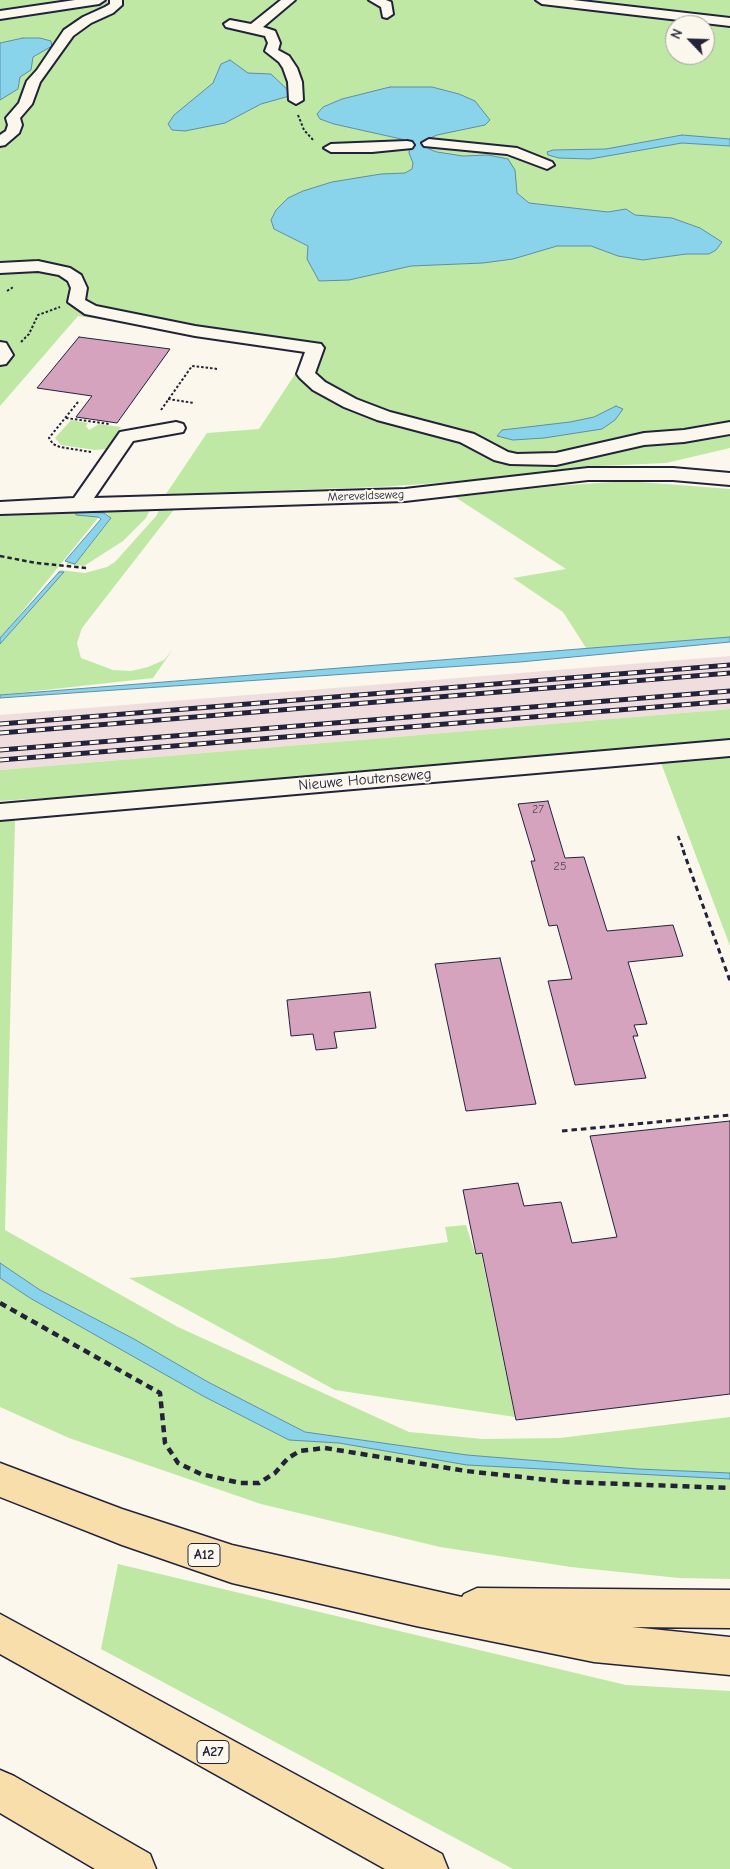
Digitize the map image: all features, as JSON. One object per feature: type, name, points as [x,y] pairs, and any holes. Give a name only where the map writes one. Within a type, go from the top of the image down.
[{"type":"highway","name":"A12","points":[[0,1480],[122,1527],[232,1564],[416,1606],[594,1643],[730,1656]]},
{"type":"highway","name":"A12","points":[[416,1606],[730,1609]]},
{"type":"highway","name":"A27","points":[[0,1633],[427,1869]]},
{"type":"highway","points":[[0,1790],[135,1869]]},
{"type":"street","points":[[0,15],[99,0]]},
{"type":"street","points":[[0,142],[12,133],[15,125],[13,118],[25,104],[34,81],[42,73],[68,34],[87,20],[110,10],[116,5],[116,0]]},
{"type":"street","points":[[254,28],[289,0]]},
{"type":"street","points":[[375,0],[387,5],[387,14]]},
{"type":"street","points":[[542,0],[730,22]]},
{"type":"street","points":[[230,24],[254,28],[271,34],[274,43],[271,51],[284,59],[290,68],[295,82],[296,100]]},
{"type":"street","points":[[429,143],[507,150],[525,155],[547,165]]},
{"type":"street","points":[[331,148],[372,148],[407,145]]},
{"type":"street","points":[[0,268],[38,266],[64,270],[75,278],[79,288],[76,302],[91,310],[123,318],[315,348],[306,374],[319,386],[350,403],[384,416],[446,431],[467,438],[501,456],[516,460],[556,459],[644,439],[684,436],[730,428]]},
{"type":"street","points":[[80,504],[133,427],[176,428]]},
{"type":"street","name":"Mereveldseweg","points":[[0,508],[405,494],[588,474],[673,474],[730,479]]},
{"type":"street","name":"Nieuwe Houtenseweg","points":[[0,812],[730,748]]},
{"type":"path","points":[[296,100],[295,109],[304,130],[320,146],[331,148]]},
{"type":"path","points":[[1,354],[29,334],[38,315],[76,302]]},
{"type":"path","points":[[65,418],[118,425],[123,419],[133,427],[151,423],[192,366],[218,369]]},
{"type":"path","points":[[168,399],[194,403]]},
{"type":"path","points":[[78,402],[49,438],[53,444],[60,448],[93,453]]},
{"type":"path","points":[[0,556],[36,563],[86,568]]},
{"type":"path","points":[[678,836],[730,981]]},
{"type":"path","points":[[562,1131],[730,1115]]},
{"type":"path","points":[[0,1303],[160,1393],[165,1443],[178,1463],[201,1474],[240,1483],[259,1483],[275,1473],[288,1458],[300,1451],[325,1448],[466,1471],[567,1482],[730,1488]]},
{"type":"shaded area","points":[[730,656],[730,709],[0,770],[0,715]]},
{"type":"green space","points":[[0,0],[730,0],[730,448],[666,463],[578,467],[583,470],[437,483],[380,487],[166,494],[207,433],[259,429],[311,350],[78,316],[0,406]]},
{"type":"green space","points":[[71,420],[88,423],[86,426],[89,430],[99,424],[121,427],[106,449],[95,450],[61,445],[55,438]]},
{"type":"green space","points":[[627,481],[730,489],[730,639],[588,651],[563,612],[513,578],[566,569],[455,497],[555,486]]},
{"type":"green space","points":[[147,506],[150,510],[146,518],[123,541],[84,566],[66,564],[68,562],[76,563],[110,520],[108,514],[102,513],[0,639],[0,510]]},
{"type":"green space","points":[[176,507],[82,628],[77,643],[81,658],[113,670],[131,671],[148,667],[164,660],[173,649],[153,678],[0,695],[0,644],[63,572],[59,572],[60,570],[85,573],[107,567],[115,562],[157,515],[159,508]]},
{"type":"green space","points":[[730,709],[730,743],[57,800],[44,798],[0,801],[0,770]]},
{"type":"green space","points":[[730,757],[730,946],[661,763]]},
{"type":"green space","points":[[15,820],[5,1230],[178,1327],[409,1432],[483,1439],[560,1438],[730,1417],[730,1473],[638,1469],[467,1455],[305,1432],[208,1382],[134,1339],[40,1290],[0,1263],[0,821]]},
{"type":"green space","points":[[466,1225],[475,1253],[481,1253],[515,1417],[335,1390],[129,1278],[334,1258],[448,1242],[445,1227]]},
{"type":"green space","points":[[0,1278],[30,1298],[203,1396],[289,1440],[339,1443],[597,1470],[730,1479],[730,1579],[679,1578],[571,1567],[440,1547],[261,1504],[69,1438],[0,1407]]},
{"type":"green space","points":[[118,1564],[626,1685],[730,1691],[730,1869],[513,1869],[101,1649]]},
{"type":"water","points":[[23,38],[40,38],[51,41],[52,46],[33,57],[31,70],[20,77],[18,89],[0,100],[0,43]]},
{"type":"water","points":[[230,60],[248,73],[271,74],[293,95],[261,104],[225,123],[185,131],[172,130],[168,124],[174,115],[213,83],[221,64]]},
{"type":"water","points":[[390,87],[432,87],[459,94],[475,101],[490,120],[485,125],[437,135],[428,139],[426,145],[429,149],[437,152],[463,156],[488,155],[508,159],[515,170],[517,193],[529,203],[608,212],[626,209],[635,215],[672,218],[700,228],[722,242],[716,250],[709,254],[686,254],[643,260],[618,256],[591,246],[557,246],[513,259],[483,263],[411,266],[349,280],[319,281],[307,259],[308,246],[274,229],[271,220],[276,210],[288,198],[303,191],[332,182],[381,174],[405,173],[412,169],[413,163],[409,153],[410,141],[334,124],[320,119],[317,114],[323,107],[342,99]]},
{"type":"water","points":[[682,135],[730,139],[730,146],[682,143],[590,159],[559,158],[548,155],[547,152],[553,150],[606,149]]},
{"type":"water","points":[[616,406],[623,409],[615,420],[602,429],[544,438],[513,440],[497,436],[502,430],[570,422],[594,417]]},
{"type":"water","points":[[76,512],[104,513],[111,518],[75,564],[65,561],[101,519],[98,517],[76,515]]},
{"type":"water","points":[[59,572],[64,572],[0,644],[0,638]]},
{"type":"water","points":[[730,637],[730,642],[520,662],[0,698],[0,695]]},
{"type":"water","points":[[0,1263],[40,1290],[134,1339],[208,1382],[305,1432],[467,1455],[638,1469],[730,1473],[730,1479],[467,1465],[339,1443],[289,1440],[203,1396],[30,1298],[0,1278]]},
{"type":"building","points":[[79,337],[170,349],[117,423],[76,417],[92,396],[37,388]]},
{"type":"building","points":[[548,801],[565,858],[584,857],[607,931],[673,925],[683,956],[628,962],[647,1024],[634,1025],[638,1036],[633,1036],[646,1078],[575,1085],[548,981],[572,979],[557,925],[549,926],[531,861],[535,861],[518,804]]},
{"type":"building","points":[[500,958],[536,1104],[466,1111],[435,964]]},
{"type":"building","points":[[370,992],[376,1028],[334,1032],[337,1048],[316,1050],[313,1034],[291,1036],[287,1000]]},
{"type":"building","points":[[730,1121],[730,1394],[516,1420],[482,1253],[476,1254],[463,1190],[518,1183],[524,1206],[561,1202],[572,1243],[617,1237],[590,1136]]},
{"type":"railway","points":[[0,724],[730,665]]},
{"type":"railway","points":[[0,733],[730,673]]},
{"type":"railway","points":[[0,750],[730,691]]},
{"type":"railway","points":[[0,760],[730,701]]}]
